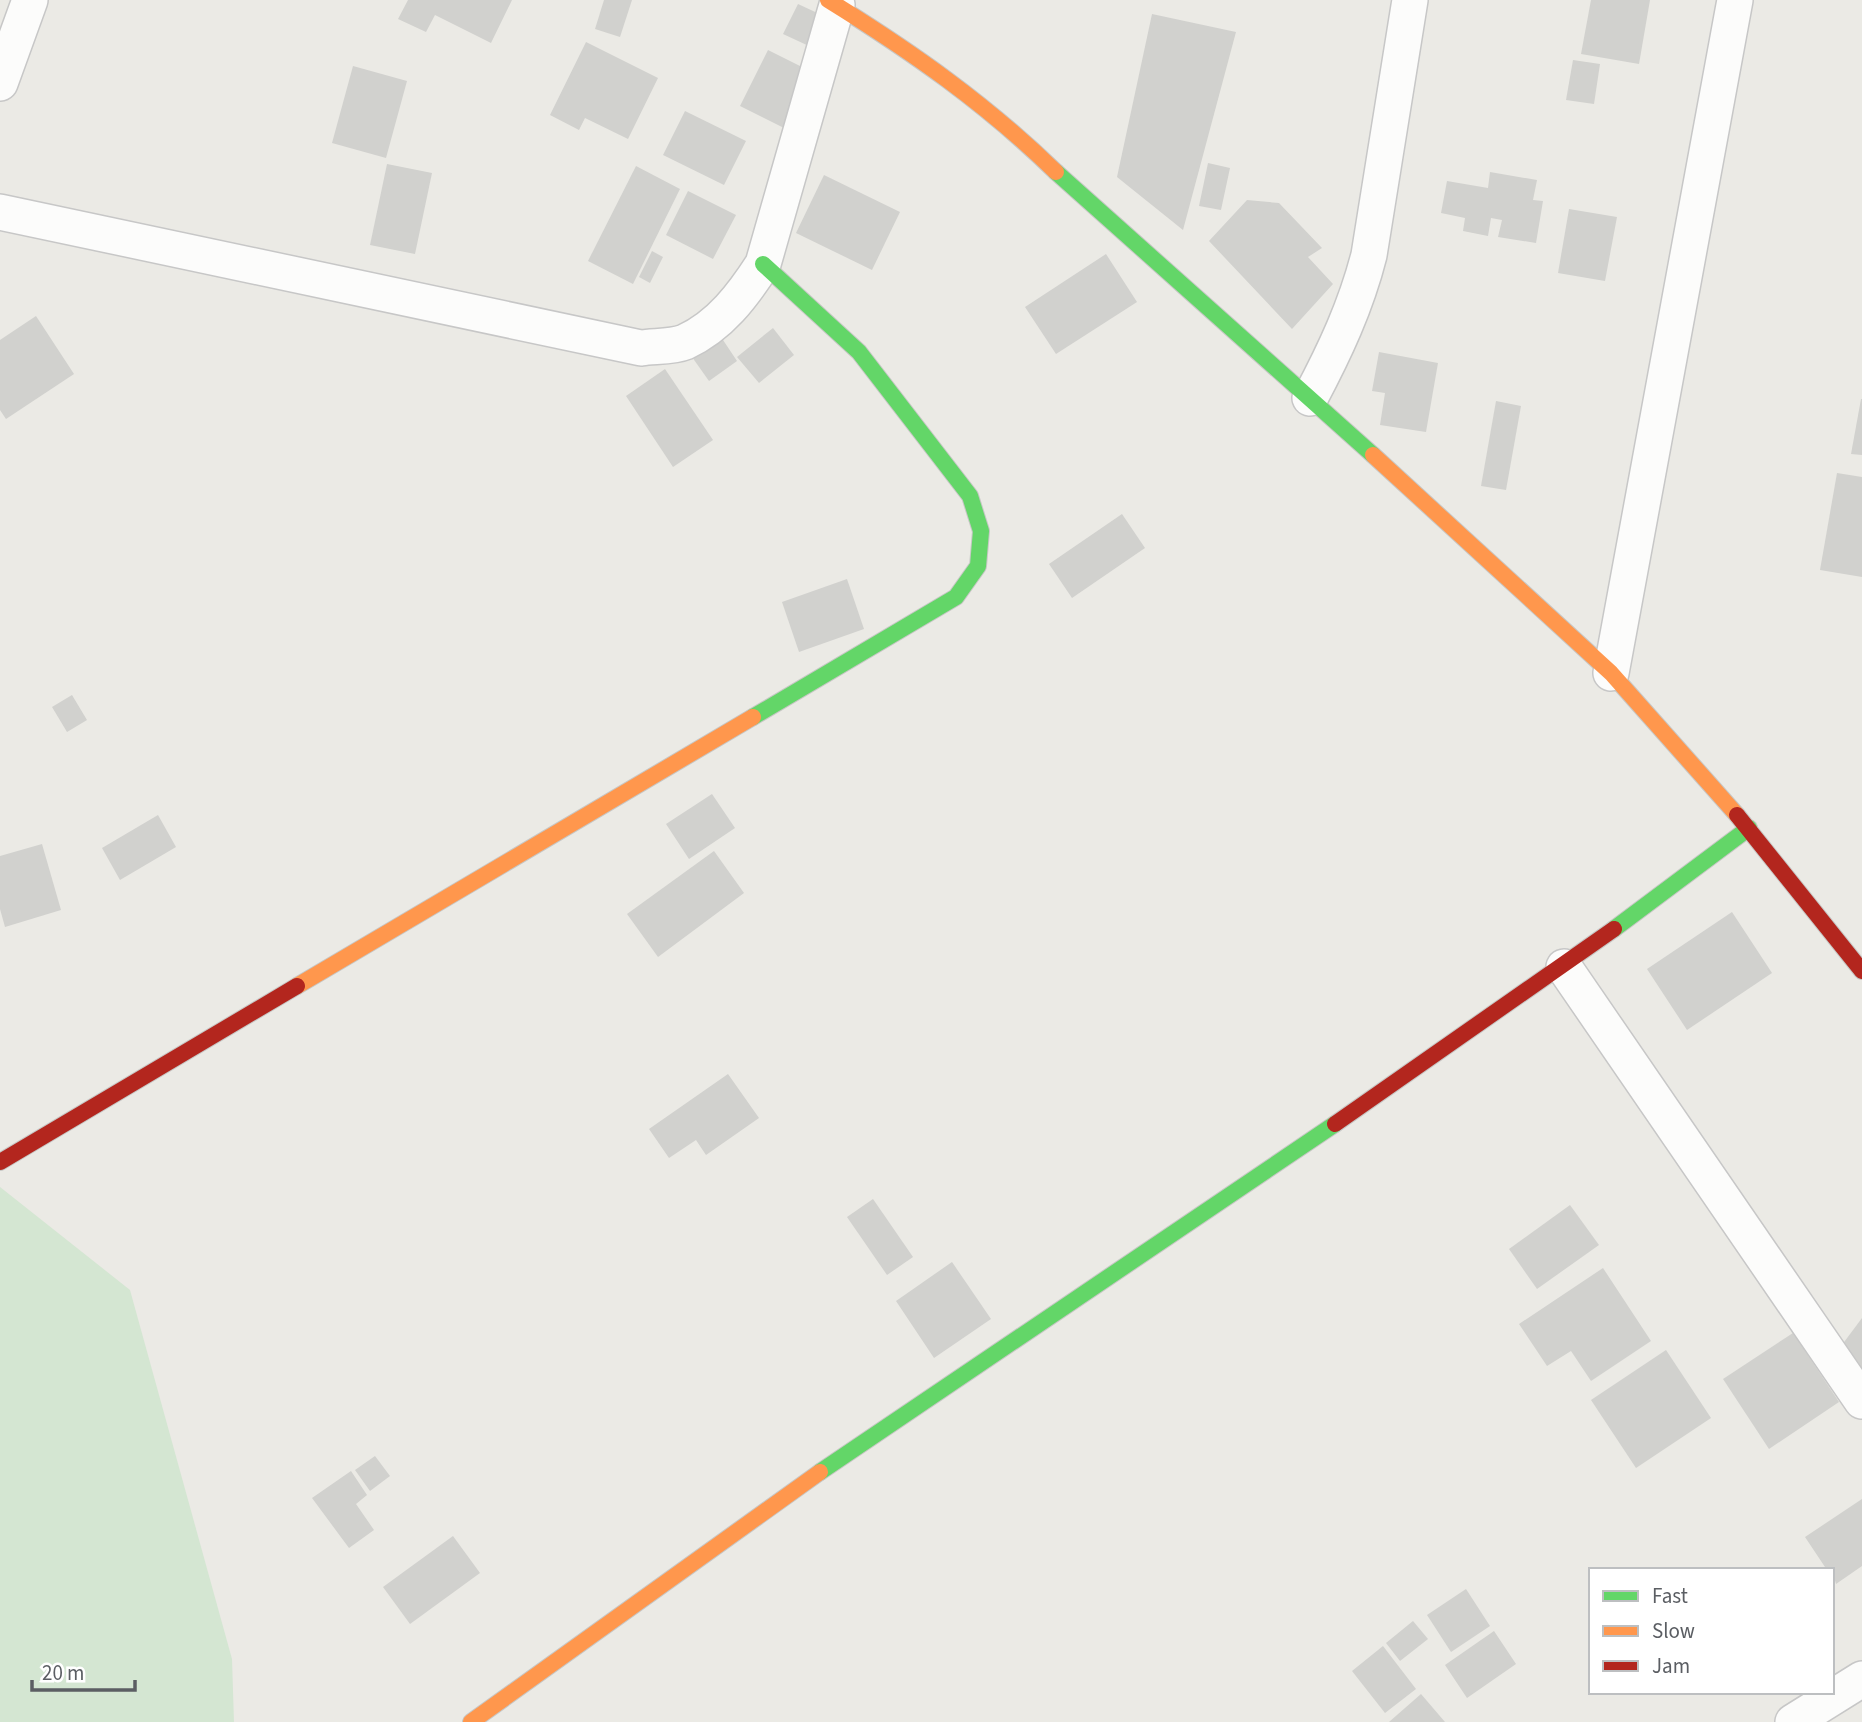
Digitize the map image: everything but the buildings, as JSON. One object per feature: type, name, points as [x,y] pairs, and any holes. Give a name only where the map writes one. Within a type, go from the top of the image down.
[{"type":"street","points":[[0,83],[30,0]]},
{"type":"street","points":[[1310,398],[1343,335],[1359,296],[1369,255],[1410,0]]},
{"type":"street","points":[[1611,673],[1735,0]]},
{"type":"street","points":[[0,212],[641,348],[683,343],[719,321],[745,292],[763,264],[832,3],[917,55],[1011,128],[1102,216],[1310,398],[1611,673],[1749,828],[1862,971]]},
{"type":"street","points":[[0,1162],[956,597],[978,566],[981,531],[970,496],[859,352],[763,264]]},
{"type":"street","points":[[471,1722],[871,1434],[1307,1144],[1564,967],[1749,828]]},
{"type":"street","points":[[1564,967],[1862,1401]]},
{"type":"street","points":[[1793,1722],[1862,1679]]},
{"type":"green space","points":[[0,1187],[130,1290],[232,1659],[234,1722],[0,1722]]},
{"type":"traffic: fast","points":[[1056,172],[1373,455]]},
{"type":"traffic: fast","points":[[753,717],[956,597],[978,566],[981,531],[970,496],[859,352],[763,264]]},
{"type":"traffic: fast","points":[[1614,929],[1749,828]]},
{"type":"traffic: fast","points":[[820,1472],[1335,1124]]},
{"type":"traffic: slow","points":[[828,0],[889,39],[975,101],[1056,172]]},
{"type":"traffic: slow","points":[[1373,455],[1611,673],[1737,815]]},
{"type":"traffic: slow","points":[[297,986],[753,717]]},
{"type":"traffic: slow","points":[[471,1722],[820,1472]]},
{"type":"traffic: jam","points":[[1737,815],[1862,971]]},
{"type":"traffic: jam","points":[[1335,1124],[1614,929]]},
{"type":"traffic: jam","points":[[0,1162],[297,986]]}]
